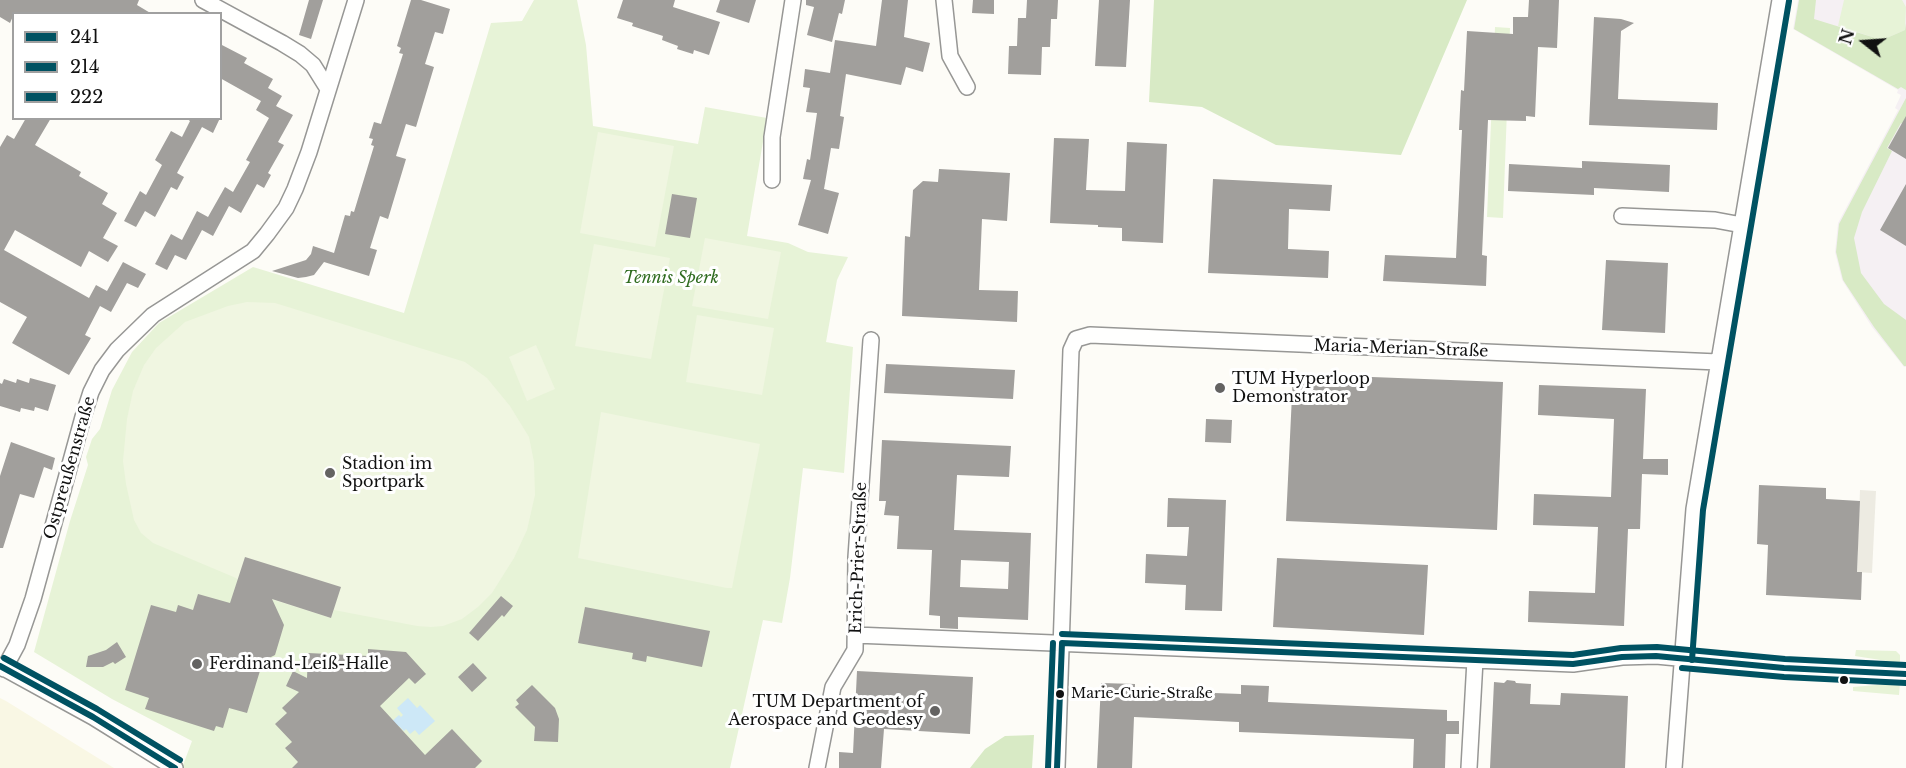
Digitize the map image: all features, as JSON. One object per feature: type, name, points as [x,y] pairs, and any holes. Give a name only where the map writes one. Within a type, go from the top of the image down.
[{"type":"street","points":[[203,0],[300,54],[313,65],[328,89]]},
{"type":"street","name":"Ostpreußenstraße","points":[[2,667],[17,645],[33,599],[83,417],[102,370],[117,350],[153,315],[253,251],[286,208],[295,189],[356,0]]},
{"type":"street","points":[[772,180],[772,137],[793,0]]},
{"type":"street","points":[[944,0],[951,56],[967,87]]},
{"type":"street","points":[[1674,768],[1694,509],[1780,0]]},
{"type":"street","points":[[1622,216],[1715,220],[1742,225]]},
{"type":"street","name":"Maria-Merian-Straße","points":[[1062,643],[1071,350],[1076,339],[1083,336],[1718,362]]},
{"type":"street","name":"Erich-Prier-Straße","points":[[817,768],[833,687],[855,650],[856,557],[871,340]]},
{"type":"street","points":[[855,635],[1573,664],[1622,657],[1656,656],[1774,668],[1906,674]]},
{"type":"street","points":[[1057,768],[1062,643]]},
{"type":"street","points":[[1469,768],[1475,660]]},
{"type":"street","points":[[2,667],[93,717],[175,768]]},
{"type":"shaded area","points":[[1798,0],[1906,0],[1906,367],[1872,327],[1842,280],[1835,252],[1838,223],[1898,110],[1895,108],[1901,95],[1897,93],[1898,90],[1793,29]]},
{"type":"shaded area","points":[[1860,490],[1876,491],[1872,573],[1857,572]]},
{"type":"shaded area","points":[[0,698],[6,701],[114,768],[0,768]]},
{"type":"green space","name":"Tennis Sperk","points":[[534,0],[577,0],[586,45],[593,126],[698,144],[705,107],[767,118],[747,236],[788,243],[808,252],[848,257],[837,280],[826,342],[853,347],[844,473],[803,468],[790,578],[782,623],[763,620],[730,768],[182,768],[192,741],[112,699],[34,652],[88,465],[86,457],[92,439],[100,429],[112,390],[132,352],[159,323],[253,267],[404,313],[491,23],[522,21]]},
{"type":"green space","points":[[1154,0],[1467,0],[1401,155],[1276,145],[1202,107],[1149,102]]},
{"type":"green space","points":[[1799,0],[1816,0],[1814,19],[1882,40],[1905,30],[1906,23],[1906,90],[1901,87],[1898,89],[1794,29]]},
{"type":"green space","points":[[1844,0],[1902,0],[1906,7],[1905,30],[1882,40],[1838,26]]},
{"type":"green space","points":[[1495,27],[1510,28],[1503,218],[1487,217]]},
{"type":"green space","points":[[1906,98],[1906,126],[1901,123],[1887,148],[1892,151],[1862,212],[1854,238],[1861,273],[1884,304],[1906,320],[1906,366],[1904,366],[1874,327],[1843,280],[1836,252],[1839,224]]},
{"type":"green space","points":[[598,132],[674,146],[655,247],[580,233]]},
{"type":"green space","points":[[705,238],[781,252],[768,319],[692,306]]},
{"type":"green space","points":[[594,244],[670,258],[651,359],[575,346]]},
{"type":"green space","name":"Stadion im Sportpark","points":[[247,302],[275,303],[465,362],[487,378],[510,406],[529,437],[534,462],[535,495],[527,530],[514,558],[492,593],[462,619],[443,626],[431,627],[334,610],[331,618],[235,588],[238,580],[236,578],[153,543],[141,533],[134,520],[123,461],[127,419],[133,391],[144,365],[156,348],[185,322],[228,306]]},
{"type":"green space","points":[[697,315],[774,328],[762,395],[686,382]]},
{"type":"green space","points":[[536,345],[555,389],[527,401],[509,357]]},
{"type":"green space","points":[[601,412],[760,444],[732,588],[578,558]]},
{"type":"green space","points":[[1856,650],[1896,651],[1900,655],[1900,663],[1855,656]]},
{"type":"green space","points":[[1900,683],[1899,695],[1853,691],[1853,687]]},
{"type":"green space","points":[[1034,735],[1032,768],[970,768],[985,749],[1005,736]]},
{"type":"water","points":[[408,698],[417,708],[420,705],[435,721],[419,735],[415,730],[410,734],[399,726],[394,730],[389,724],[399,715],[401,717],[403,715],[397,708]]},
{"type":"building","points":[[0,0],[139,0],[137,5],[149,12],[12,12],[10,23],[0,17]]},
{"type":"building","points":[[309,0],[323,0],[311,39],[299,35]]},
{"type":"building","points":[[411,0],[421,0],[450,9],[443,34],[435,32],[425,64],[434,67],[416,127],[406,124],[396,156],[406,159],[388,219],[380,216],[370,248],[377,250],[369,276],[324,262],[314,275],[306,277],[298,278],[272,271],[306,260],[313,246],[334,253],[345,215],[350,216],[351,211],[354,212],[374,146],[371,145],[373,139],[369,138],[374,122],[381,124],[403,54],[399,53],[401,48],[397,46]]},
{"type":"building","points":[[623,0],[675,0],[673,7],[720,22],[709,55],[694,50],[693,54],[677,49],[678,46],[662,40],[663,36],[632,26],[633,23],[617,18]]},
{"type":"building","points":[[720,0],[756,0],[749,23],[716,12]]},
{"type":"building","points":[[806,0],[845,0],[842,14],[839,13],[832,42],[807,35],[814,7],[806,5]]},
{"type":"building","points":[[882,0],[908,0],[904,37],[930,43],[923,72],[906,67],[901,85],[846,74],[840,116],[844,117],[839,149],[831,148],[824,189],[839,193],[828,234],[798,225],[811,180],[803,179],[807,159],[810,160],[817,113],[806,112],[810,88],[803,87],[805,69],[830,73],[835,40],[876,46]]},
{"type":"building","points":[[973,0],[994,0],[994,14],[972,13]]},
{"type":"building","points":[[1027,0],[1058,0],[1057,19],[1051,19],[1050,47],[1042,47],[1041,75],[1008,74],[1009,46],[1017,46],[1018,18],[1026,18]]},
{"type":"building","points":[[1099,0],[1130,0],[1126,67],[1095,66]]},
{"type":"building","points":[[1529,0],[1559,0],[1557,48],[1538,47],[1535,117],[1526,116],[1526,121],[1488,120],[1482,255],[1487,256],[1486,286],[1383,281],[1385,255],[1456,258],[1462,130],[1459,130],[1461,90],[1464,91],[1467,31],[1513,34],[1513,17],[1528,17]]},
{"type":"building","points":[[1594,17],[1621,19],[1634,23],[1621,31],[1618,99],[1718,103],[1717,130],[1589,125]]},
{"type":"building","points":[[222,45],[247,58],[244,63],[273,79],[268,88],[282,96],[276,106],[293,115],[278,142],[284,145],[268,173],[271,175],[264,188],[257,184],[241,213],[229,206],[213,236],[202,230],[186,260],[175,255],[167,270],[155,264],[171,234],[182,240],[197,211],[208,217],[225,187],[233,192],[250,162],[246,160],[269,118],[256,110],[261,101],[222,79]]},
{"type":"building","points":[[1906,116],[1906,159],[1888,148]]},
{"type":"building","points":[[25,120],[50,120],[35,145],[81,172],[79,176],[108,193],[102,204],[117,213],[103,238],[118,246],[108,262],[89,251],[81,267],[15,230],[4,250],[89,298],[96,285],[107,291],[123,262],[146,274],[138,288],[127,283],[111,312],[100,306],[85,335],[91,338],[69,375],[12,343],[27,317],[0,302],[0,147],[7,135],[14,139]]},
{"type":"building","points":[[219,120],[213,133],[202,127],[177,173],[184,177],[177,190],[171,187],[155,217],[145,211],[136,227],[124,221],[140,191],[146,195],[162,165],[155,160],[171,131],[182,137],[190,121]]},
{"type":"building","points":[[1054,138],[1089,139],[1086,190],[1125,191],[1127,142],[1167,144],[1163,243],[1122,241],[1122,228],[1050,223]]},
{"type":"building","points":[[1582,161],[1670,165],[1669,192],[1594,188],[1594,195],[1508,191],[1509,164],[1582,168]]},
{"type":"building","points":[[939,169],[1010,173],[1007,221],[982,219],[979,290],[1018,291],[1017,322],[902,316],[905,236],[910,237],[913,190],[923,181],[938,182]]},
{"type":"building","points":[[1213,179],[1332,185],[1330,211],[1289,209],[1288,249],[1329,251],[1328,278],[1208,273]]},
{"type":"building","points":[[1906,184],[1906,246],[1880,230]]},
{"type":"building","points":[[672,194],[697,198],[690,238],[665,234]]},
{"type":"building","points":[[1606,260],[1668,263],[1665,333],[1602,330]]},
{"type":"building","points":[[886,364],[1015,370],[1013,399],[884,393]]},
{"type":"building","points":[[1293,374],[1503,382],[1497,530],[1286,521]]},
{"type":"building","points":[[30,378],[56,385],[48,411],[35,407],[34,411],[21,408],[20,412],[0,406],[0,383],[2,384],[4,379],[16,383],[17,379],[29,383]]},
{"type":"building","points":[[1539,385],[1646,389],[1643,459],[1668,459],[1668,475],[1642,474],[1640,529],[1628,529],[1624,626],[1528,622],[1529,591],[1595,593],[1598,527],[1533,525],[1534,494],[1611,497],[1614,419],[1538,415]]},
{"type":"building","points":[[1206,419],[1232,420],[1231,443],[1205,442]]},
{"type":"building","points":[[882,440],[1011,446],[1009,477],[957,475],[954,530],[1031,533],[1028,620],[958,617],[958,629],[940,628],[940,616],[929,615],[932,550],[897,549],[899,516],[884,515],[886,501],[879,501]],"holes":[[[961,560],[1009,562],[1008,589],[960,587]]]},
{"type":"building","points":[[11,442],[55,458],[52,470],[44,467],[34,498],[20,494],[3,548],[0,548],[0,476]]},
{"type":"building","points":[[1759,485],[1826,488],[1826,499],[1860,501],[1857,572],[1862,572],[1861,600],[1766,595],[1768,545],[1757,544]]},
{"type":"building","points":[[1168,498],[1226,500],[1222,611],[1185,610],[1186,585],[1145,583],[1146,554],[1187,556],[1189,527],[1167,527]]},
{"type":"building","name":"Ferdinand-Leiß-Halle","points":[[245,557],[341,587],[331,618],[272,599],[284,625],[275,655],[263,661],[247,713],[229,708],[223,728],[216,726],[214,731],[145,709],[149,698],[125,690],[151,605],[176,612],[178,605],[193,610],[198,594],[230,603]]},
{"type":"building","points":[[1277,558],[1428,565],[1424,635],[1273,627]]},
{"type":"building","points":[[501,596],[513,606],[478,641],[469,633]]},
{"type":"building","points":[[585,607],[710,631],[702,667],[647,656],[646,662],[632,659],[633,653],[578,643]]},
{"type":"building","points":[[117,642],[126,657],[115,664],[113,662],[103,667],[86,667],[88,656],[106,650]]},
{"type":"building","points":[[368,649],[406,652],[426,674],[415,684],[409,678],[380,706],[425,755],[452,729],[482,761],[475,768],[292,768],[298,762],[285,748],[292,742],[275,724],[287,713],[282,708],[299,692],[286,686],[293,671],[307,678],[308,653],[368,656]]},
{"type":"building","points":[[473,663],[487,678],[472,692],[458,677]]},
{"type":"building","points":[[857,671],[973,677],[970,734],[884,729],[881,768],[839,768],[839,752],[853,753]]},
{"type":"building","points":[[1507,680],[1531,684],[1530,704],[1560,705],[1561,693],[1628,696],[1625,768],[1490,768],[1494,682],[1504,683]]},
{"type":"building","points":[[1101,683],[1135,684],[1135,690],[1241,694],[1241,685],[1269,686],[1268,702],[1447,710],[1447,721],[1459,721],[1459,734],[1446,734],[1445,768],[1413,768],[1414,739],[1239,732],[1239,722],[1134,717],[1132,768],[1097,768]]},
{"type":"building","points":[[532,685],[555,708],[559,719],[558,742],[534,741],[535,727],[515,707],[519,704],[516,700]]},
{"type":"transit line","name":"214","points":[[1692,660],[1703,510],[1789,1]]},
{"type":"transit line","name":"222","points":[[1062,634],[1573,655],[1621,648],[1657,647],[1785,659],[1906,665]]},
{"type":"transit line","name":"222","points":[[1048,768],[1053,643]]},
{"type":"transit line","name":"241","points":[[1062,643],[1573,664],[1622,657],[1656,656],[1784,668],[1906,674]]},
{"type":"transit line","name":"241","points":[[1057,768],[1062,643]]},
{"type":"transit line","name":"222","points":[[4,658],[97,709],[180,760]]},
{"type":"transit line","name":"241","points":[[0,666],[93,717],[175,768]]},
{"type":"transit line","name":"214","points":[[1682,668],[1784,677],[1906,683]]},
{"type":"place","name":"TUM Hyperloop Demonstrator","points":[[1220,388]]},
{"type":"place","name":"Stadion im Sportpark","points":[[330,473]]},
{"type":"place","name":"Ferdinand-Leiß-Halle","points":[[197,664]]},
{"type":"place","name":"Marie-Curie-Straße","points":[[1060,694]]},
{"type":"place","name":"TUM Department of Aerospace and Geodesy","points":[[935,711]]}]
